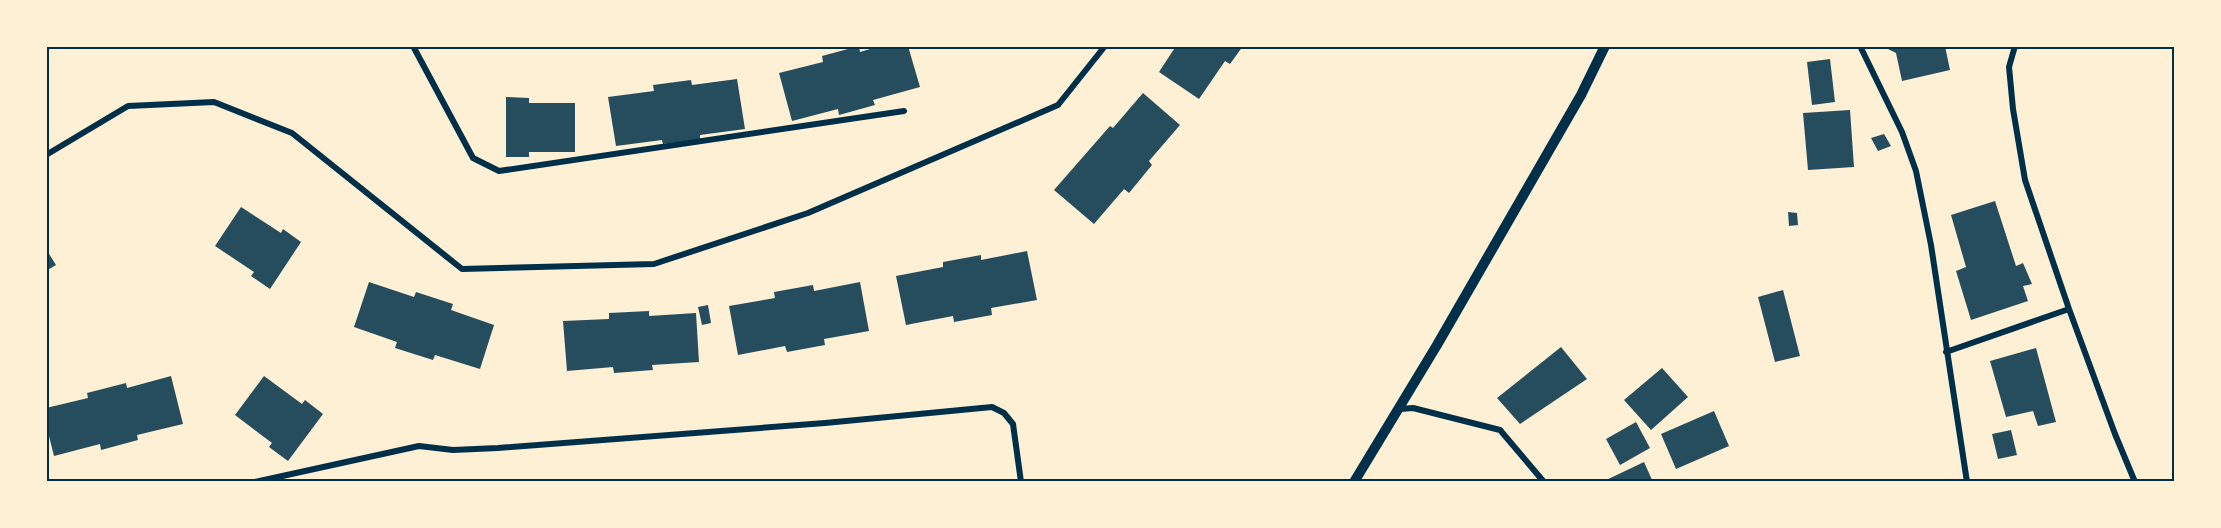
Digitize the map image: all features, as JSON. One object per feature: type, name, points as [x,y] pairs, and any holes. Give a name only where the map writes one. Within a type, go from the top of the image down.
[{"type":"street","points":[[413,46],[473,159],[499,171],[904,111]]},
{"type":"street","points":[[46,155],[128,106],[214,102],[292,133],[462,269],[654,264],[808,213],[1058,105],[1105,46]]},
{"type":"street","points":[[1354,482],[1400,409],[1581,94],[1605,46]]},
{"type":"street","points":[[1860,46],[1902,132],[1916,171],[1931,245],[1967,482]]},
{"type":"street","points":[[2015,46],[2009,67],[2013,109],[2025,180],[2069,309],[2135,482]]},
{"type":"street","points":[[1946,352],[2069,309]]},
{"type":"street","points":[[255,482],[419,446],[453,450],[498,448],[825,423],[992,407],[1004,413],[1013,424],[1021,482]]},
{"type":"street","points":[[1400,409],[1413,408],[1500,430],[1544,482]]},
{"type":"building","points":[[859,46],[860,52],[880,46],[908,46],[920,87],[873,100],[875,105],[839,115],[838,109],[792,121],[779,73],[823,62],[822,56]]},
{"type":"building","points":[[1176,46],[1243,46],[1230,64],[1225,61],[1199,99],[1159,72]]},
{"type":"building","points":[[1882,46],[1945,46],[1950,70],[1902,81],[1896,53]]},
{"type":"building","points":[[1830,59],[1835,102],[1812,105],[1807,62]]},
{"type":"building","points":[[737,79],[745,129],[700,135],[700,139],[663,144],[662,140],[616,146],[608,97],[654,91],[653,85],[691,80],[692,85]]},
{"type":"building","points":[[1143,93],[1180,125],[1149,161],[1152,165],[1129,193],[1124,189],[1094,224],[1054,190],[1110,126],[1113,128]]},
{"type":"building","points":[[506,97],[529,98],[529,103],[575,103],[575,152],[529,152],[529,157],[506,157]]},
{"type":"building","points":[[1850,110],[1854,167],[1808,170],[1803,113]]},
{"type":"building","points":[[1884,134],[1891,146],[1878,151],[1871,138]]},
{"type":"building","points":[[1995,201],[2016,266],[2023,263],[2032,284],[2023,286],[2028,301],[1971,320],[1956,271],[1966,267],[1951,215]]},
{"type":"building","points":[[241,207],[281,233],[283,229],[301,242],[270,289],[251,276],[254,272],[215,246]]},
{"type":"building","points":[[1788,212],[1797,213],[1798,225],[1789,226]]},
{"type":"building","points":[[46,249],[56,265],[46,271]]},
{"type":"building","points":[[1027,251],[1037,300],[991,308],[992,315],[954,322],[953,316],[906,325],[896,276],[943,267],[943,262],[981,255],[981,260]]},
{"type":"building","points":[[369,282],[414,297],[416,292],[453,304],[451,310],[494,325],[480,369],[435,355],[433,360],[395,348],[397,342],[354,327]]},
{"type":"building","points":[[860,282],[869,331],[824,339],[825,345],[787,352],[785,346],[738,355],[729,306],[775,298],[774,292],[813,285],[814,291]]},
{"type":"building","points":[[1783,290],[1800,356],[1775,362],[1758,297]]},
{"type":"building","points":[[708,305],[711,323],[702,325],[698,307]]},
{"type":"building","points":[[649,311],[649,316],[696,313],[699,362],[652,365],[653,370],[614,373],[613,367],[567,371],[563,321],[609,319],[609,313]]},
{"type":"building","points":[[1561,347],[1587,379],[1520,424],[1497,398]]},
{"type":"building","points":[[2036,348],[2056,422],[2038,426],[2033,411],[2006,417],[1990,361]]},
{"type":"building","points":[[1662,368],[1688,397],[1651,430],[1624,400]]},
{"type":"building","points":[[171,376],[183,424],[137,435],[138,440],[101,450],[100,444],[54,456],[46,424],[46,408],[88,398],[87,393],[126,383],[127,388]]},
{"type":"building","points":[[264,376],[302,404],[305,400],[323,414],[288,461],[269,447],[272,443],[235,415]]},
{"type":"building","points":[[1714,411],[1729,446],[1676,469],[1661,434]]},
{"type":"building","points":[[1636,422],[1650,448],[1620,465],[1606,439]]},
{"type":"building","points":[[2011,430],[2017,455],[1998,459],[1992,434]]},
{"type":"building","points":[[1644,462],[1653,482],[1602,482]]}]
